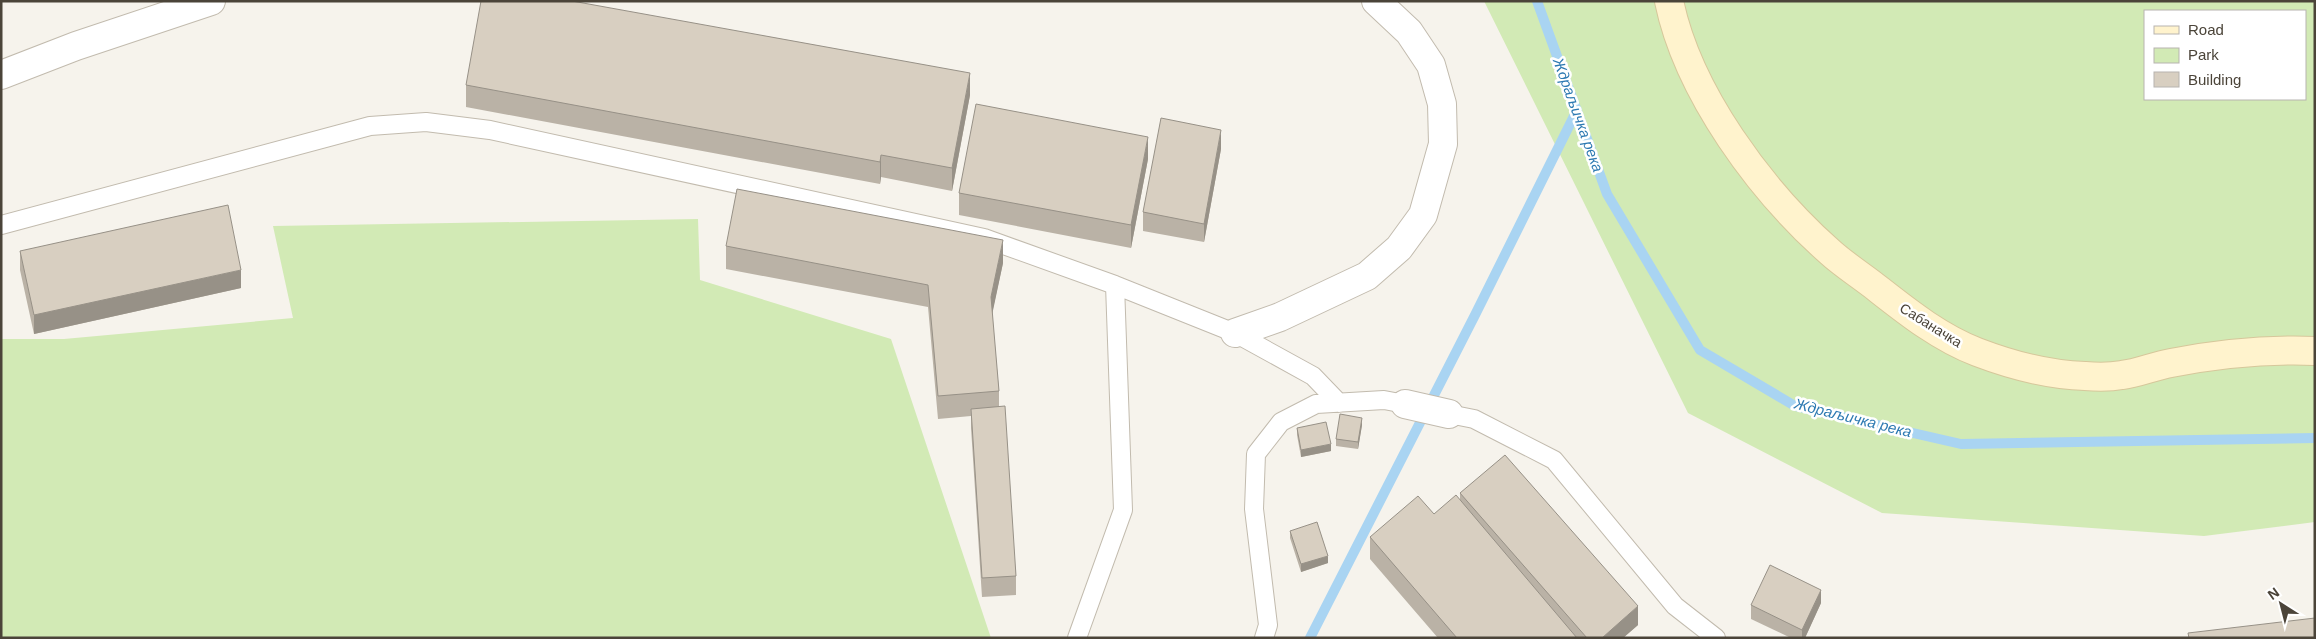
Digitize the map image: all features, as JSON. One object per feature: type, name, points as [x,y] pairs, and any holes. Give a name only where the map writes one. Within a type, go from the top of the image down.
[{"type":"main road","name":"Сабаначка","points":[[1669,1],[1673,21],[1693,70],[1710,103],[1730,135],[1775,196],[1830,253],[1907,313],[1962,345],[2027,369],[2083,376],[2123,375],[2169,363],[2241,353],[2315,351]]},
{"type":"street","points":[[1,76],[76,46],[211,1]]},
{"type":"street","points":[[1235,333],[1280,317],[1367,276],[1399,248],[1423,215],[1444,144],[1442,104],[1430,65],[1409,32],[1376,1]]},
{"type":"street","points":[[1405,404],[1449,414]]},
{"type":"lane","points":[[1,226],[370,126],[426,122],[490,130],[984,238],[1115,285],[1235,333],[1313,376],[1339,403]]},
{"type":"lane","points":[[1077,638],[1123,510],[1115,285]]},
{"type":"lane","points":[[1264,638],[1268,625],[1254,509],[1256,454],[1281,422],[1316,404],[1384,400],[1405,404]]},
{"type":"lane","points":[[1449,414],[1474,419],[1554,460],[1675,606],[1716,638]]},
{"type":"green space","points":[[1484,1],[2315,1],[2315,522],[2204,536],[1882,513],[1688,413]]},
{"type":"green space","points":[[698,219],[700,280],[891,339],[991,638],[1,638],[1,339],[64,339],[293,318],[273,226]]},
{"type":"building","points":[[481,1],[572,1],[970,73],[952,168],[881,155],[880,162],[466,85]]},
{"type":"building","points":[[976,104],[1148,137],[1131,225],[959,193]]},
{"type":"building","points":[[1161,118],[1221,130],[1204,224],[1143,212]]},
{"type":"building","points":[[737,189],[1003,240],[991,297],[999,391],[938,396],[928,285],[726,246]]},
{"type":"building","points":[[228,205],[241,270],[34,315],[20,251]]},
{"type":"building","points":[[1005,406],[1016,576],[982,578],[971,409]]},
{"type":"building","points":[[1340,414],[1362,418],[1358,442],[1336,439]]},
{"type":"building","points":[[1326,422],[1331,444],[1301,450],[1297,428]]},
{"type":"building","points":[[1505,455],[1638,606],[1602,638],[1587,638],[1460,493]]},
{"type":"building","points":[[1456,495],[1577,638],[1457,638],[1370,537],[1418,496],[1434,514]]},
{"type":"building","points":[[1317,522],[1328,556],[1301,564],[1290,531]]},
{"type":"building","points":[[1770,565],[1821,590],[1802,630],[1751,605]]},
{"type":"building","points":[[2315,618],[2315,638],[2189,638],[2188,633]]},
{"type":"waterway","name":"Ждраљичка река","points":[[1537,1],[1607,194],[1700,350],[1795,406],[1961,444],[2315,438]]},
{"type":"waterway","points":[[1310,638],[1577,110]]}]
